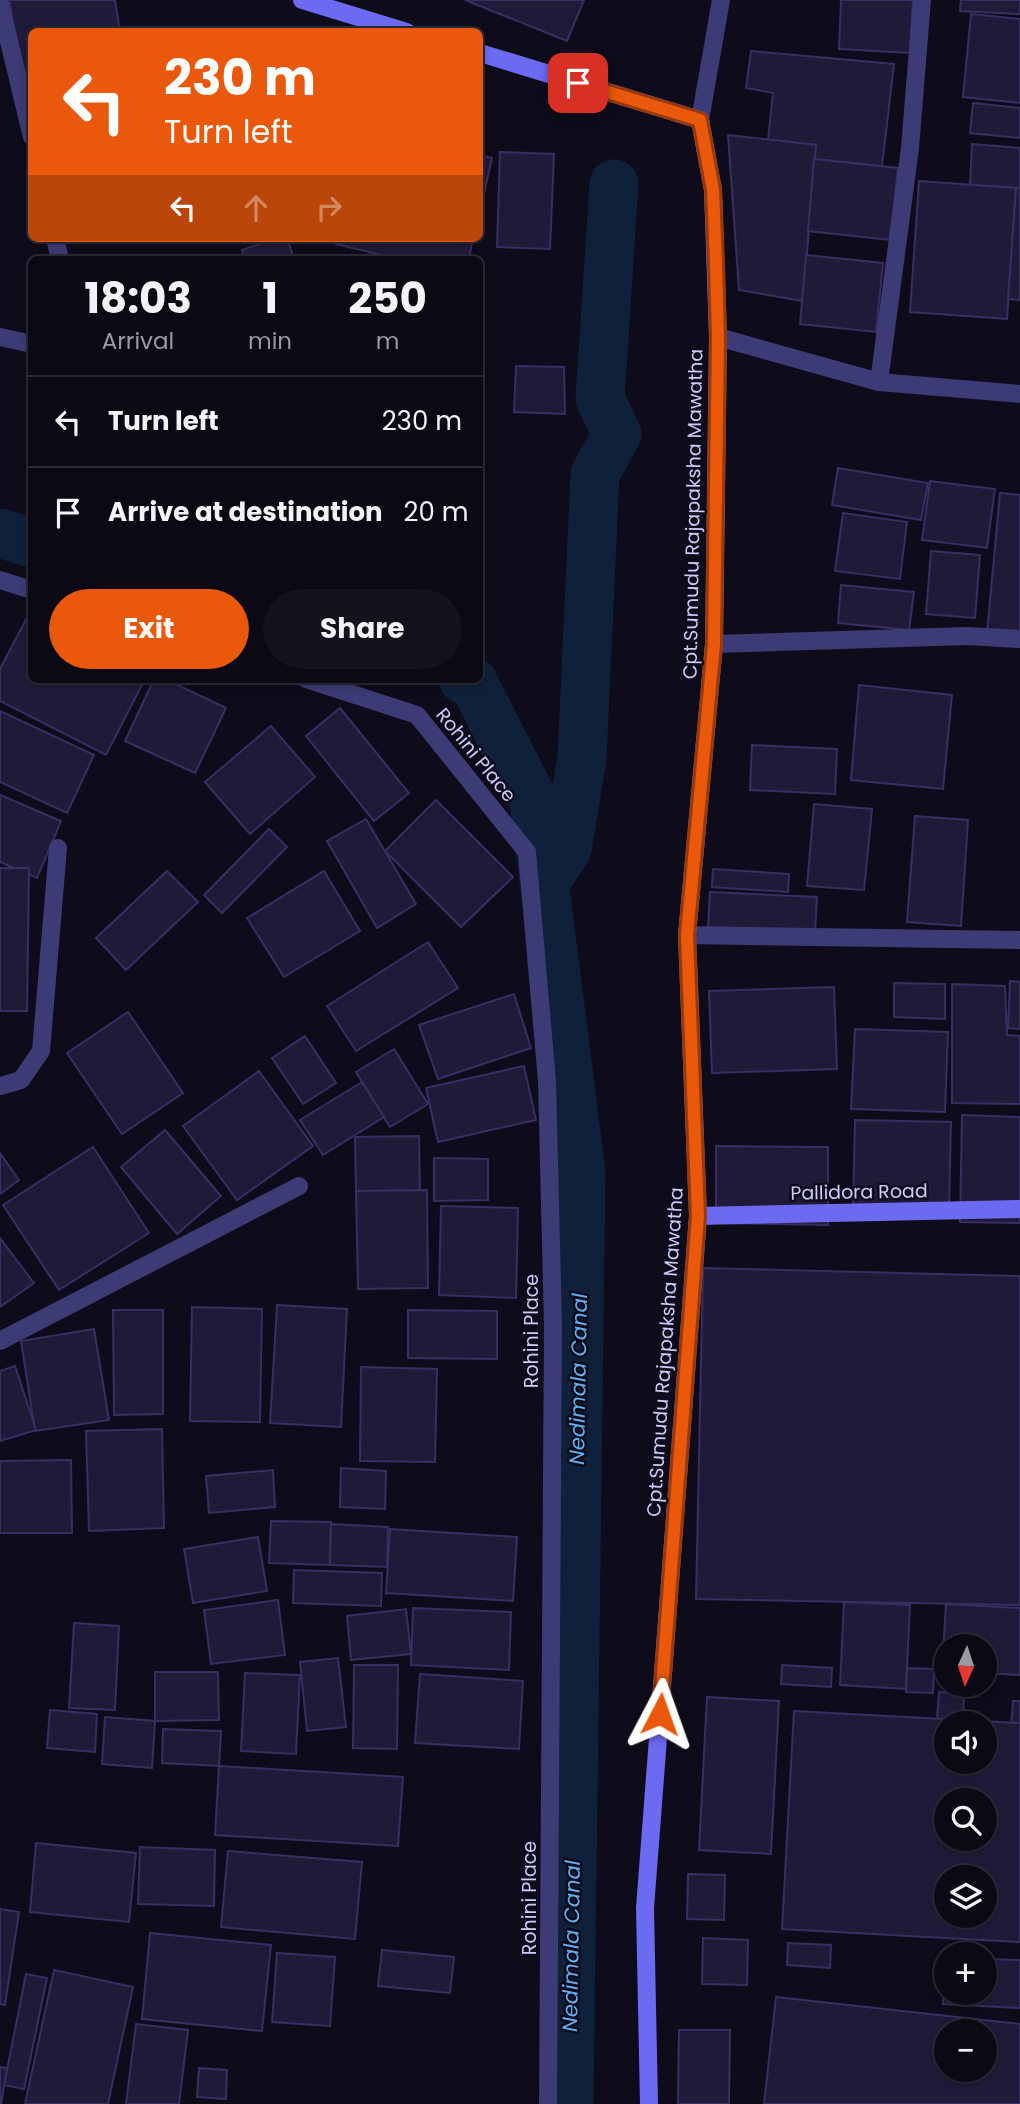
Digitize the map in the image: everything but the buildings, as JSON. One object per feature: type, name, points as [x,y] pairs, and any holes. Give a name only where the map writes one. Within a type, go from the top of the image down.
[{"type":"main road","points":[[302,0],[394,28]]},
{"type":"main road","points":[[483,54],[700,120]]},
{"type":"main road","name":"Cpt.Sumudu Rajapaksha Mawatha","points":[[649,2104],[645,1908],[698,1216],[687,935],[714,644],[718,337],[713,190],[700,120]]},
{"type":"main road","name":"Pallidora Road","points":[[698,1216],[1020,1209]]},
{"type":"street","points":[[700,120],[721,0]]},
{"type":"street","points":[[879,382],[910,148],[922,0]]},
{"type":"street","points":[[0,4],[28,120]]},
{"type":"street","points":[[0,337],[28,343]]},
{"type":"street","points":[[718,337],[879,382],[1020,394]]},
{"type":"street","points":[[0,580],[28,589]]},
{"type":"street","points":[[714,644],[967,636],[1020,639]]},
{"type":"street","name":"Rohini Place","points":[[318,683],[417,715],[527,852],[547,1081],[554,1326],[548,2104]]},
{"type":"street","points":[[0,1086],[22,1080],[41,1051],[58,848]]},
{"type":"street","points":[[687,935],[1020,940]]},
{"type":"street","points":[[0,1341],[299,1186]]},
{"type":"waterway","points":[[545,882],[567,849],[582,758],[595,474],[617,434],[600,399],[614,184]]},
{"type":"waterway","name":"Nedimala Canal","points":[[0,533],[28,542]]},
{"type":"waterway","name":"Nedimala Canal","points":[[474,683],[534,802],[581,1172],[569,2104]]},
{"type":"route","points":[[578,83],[700,120],[713,190],[718,337],[714,644],[687,935],[698,1216],[660,1714]]}]
